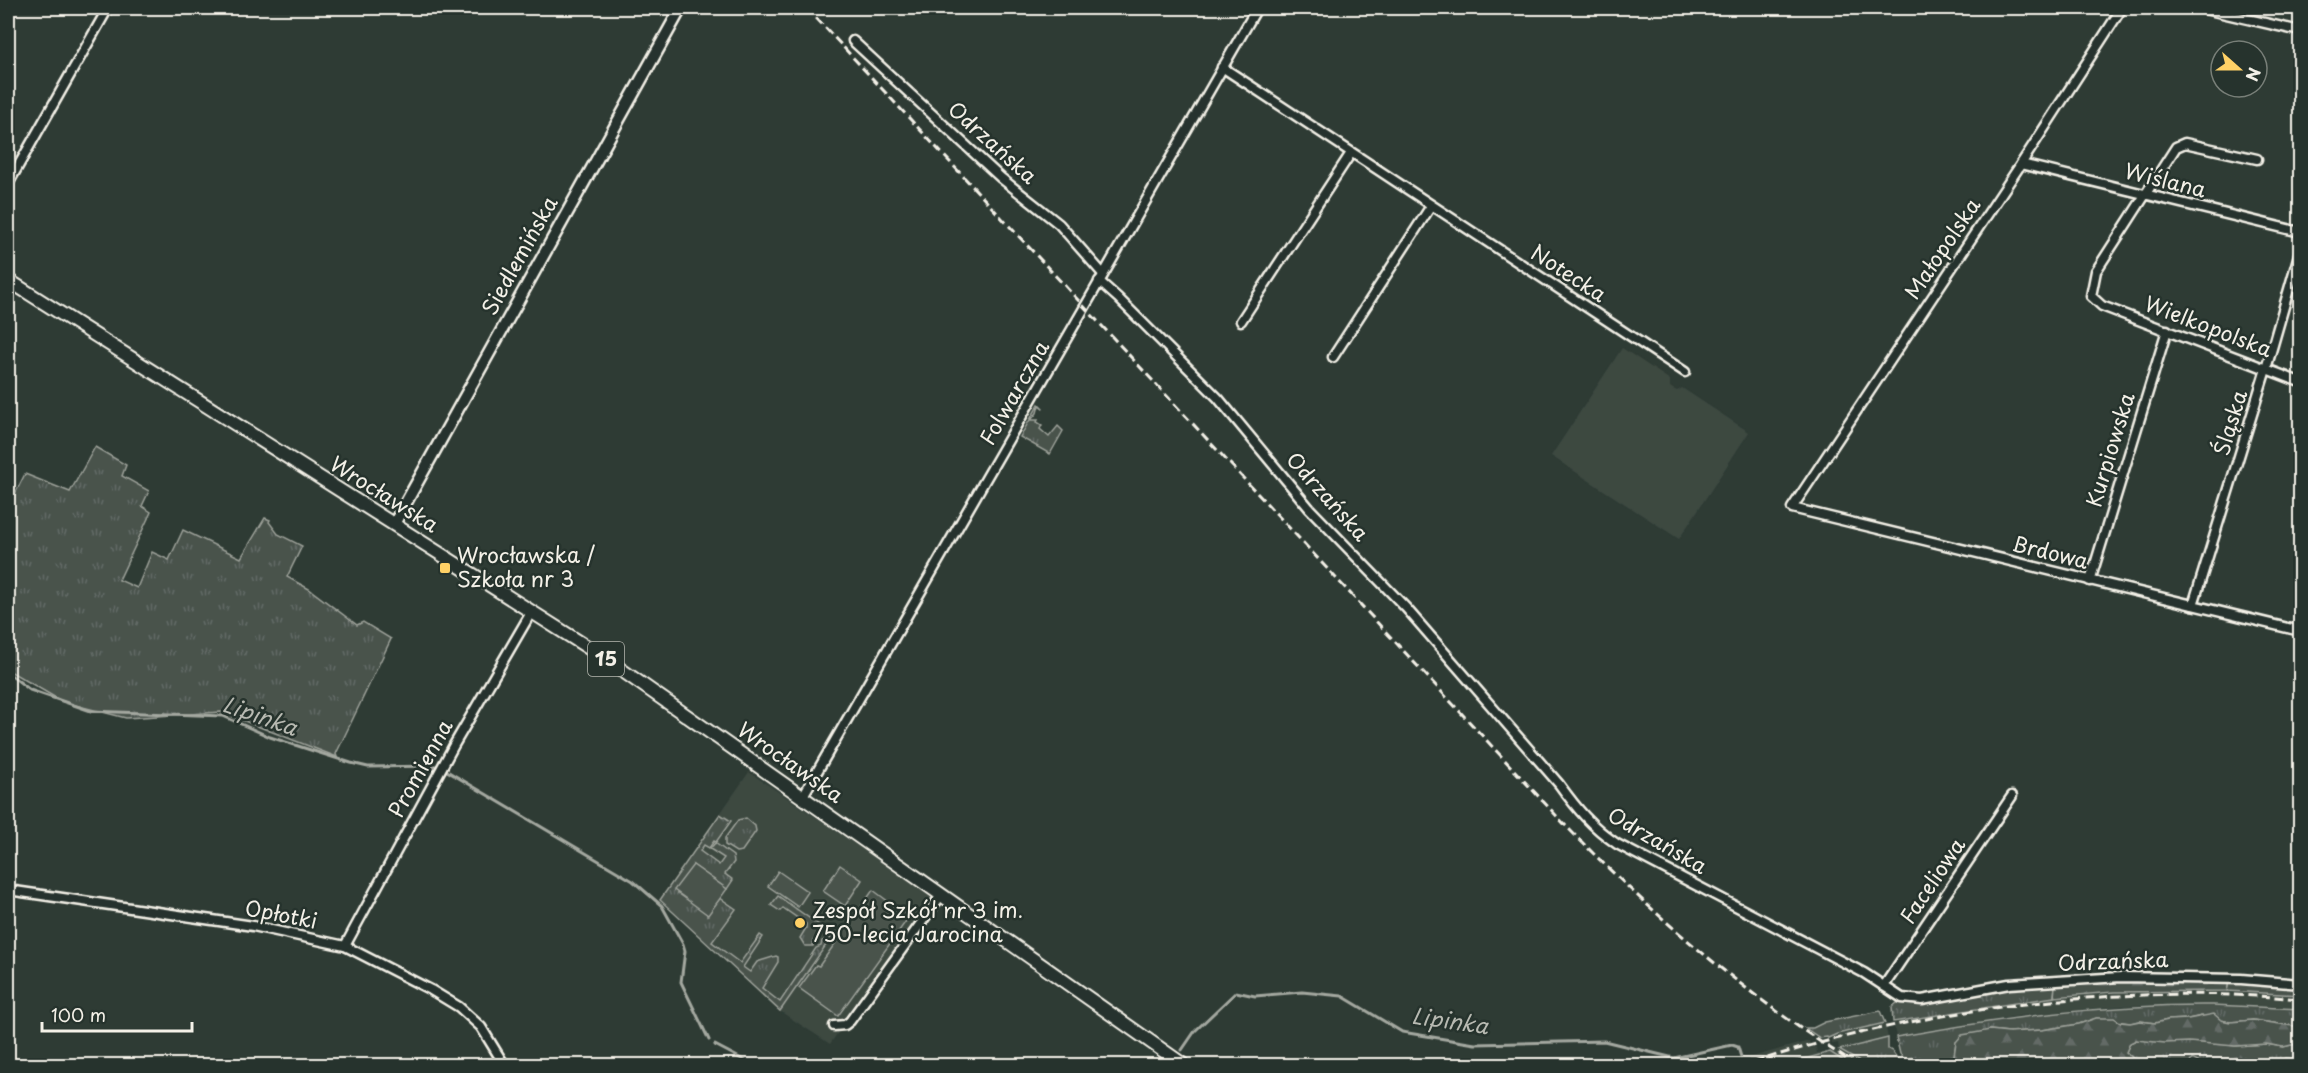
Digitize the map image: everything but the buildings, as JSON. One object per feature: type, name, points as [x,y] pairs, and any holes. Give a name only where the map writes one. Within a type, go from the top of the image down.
[{"type":"main road","name":"Wrocławska","points":[[8,280],[603,657],[1185,1065]]},
{"type":"street","points":[[8,184],[108,8]]},
{"type":"street","name":"Siedlemińska","points":[[394,524],[681,8]]},
{"type":"street","name":"Folwarczna","points":[[803,796],[1257,8]]},
{"type":"street","name":"Małopolska","points":[[1792,508],[2122,8]]},
{"type":"street","points":[[2200,8],[2300,29]]},
{"type":"street","name":"Odrzańska","points":[[853,41],[1001,178],[1059,224],[1118,298],[1218,398],[1310,509],[1406,608],[1559,783],[1581,814],[1596,830],[1617,844],[1864,973],[1902,998],[1922,1000],[2009,984],[2121,977],[2241,979],[2301,984]]},
{"type":"street","name":"Notecka","points":[[1222,67],[1685,372]]},
{"type":"street","points":[[2145,195],[2176,147],[2185,143],[2257,159]]},
{"type":"street","points":[[1241,321],[1352,153]]},
{"type":"street","name":"Wiślana","points":[[2021,164],[2301,232]]},
{"type":"street","name":"Wielkopolska","points":[[2145,195],[2096,271],[2091,296],[2102,306],[2301,382]]},
{"type":"street","points":[[1333,357],[1431,206]]},
{"type":"street","name":"Śląska","points":[[2193,605],[2301,251]]},
{"type":"street","name":"Kurpiowska","points":[[2090,581],[2166,330]]},
{"type":"street","name":"Brdowa","points":[[1792,508],[2301,631]]},
{"type":"street","name":"Promienna","points":[[345,946],[454,745],[532,611]]},
{"type":"street","name":"Faceliowa","points":[[1884,986],[2012,796]]},
{"type":"street","name":"Opłotki","points":[[8,890],[253,926],[345,946],[459,1007],[481,1028],[506,1065]]},
{"type":"street","points":[[834,1026],[845,1025],[852,1018],[942,894]]},
{"type":"shaded area","points":[[1622,348],[1670,380],[1670,387],[1673,389],[1677,391],[1682,388],[1749,432],[1679,539],[1551,456]]},
{"type":"shaded area","name":"Zespół Szkół nr 3 im. 750-lecia Jarocina","points":[[749,772],[934,897],[830,1044],[775,1008],[660,900]]},
{"type":"shaded area","points":[[2165,990],[2300,995],[2300,1009],[2213,1005],[2123,1006],[2019,1016],[1896,1037],[1893,1022],[2054,997]]},
{"type":"shaded area","points":[[1885,1023],[1888,1038],[1840,1050],[1865,1065],[1850,1065],[1830,1052],[1839,1050],[1838,1043],[1832,1044],[1831,1038],[1836,1034]]},
{"type":"shaded area","points":[[1809,1041],[1811,1048],[1816,1047],[1817,1053],[1822,1054],[1782,1065],[1750,1065],[1748,1058]]},
{"type":"green space","points":[[1039,404],[1044,409],[1039,405],[1037,413],[1031,420],[1038,420],[1037,422],[1042,425],[1040,429],[1049,437],[1058,426],[1063,431],[1050,454],[1020,437]]},
{"type":"green space","points":[[95,447],[126,465],[122,476],[149,491],[142,506],[151,512],[119,580],[137,588],[152,552],[169,560],[183,530],[241,558],[265,518],[270,520],[269,522],[278,534],[302,546],[287,577],[309,589],[357,625],[363,622],[391,639],[336,754],[337,757],[221,712],[126,718],[63,702],[8,670],[8,508],[25,474],[70,492]]},
{"type":"green space","points":[[720,814],[731,821],[716,842],[714,841],[709,848],[704,845],[700,851],[719,865],[724,858],[710,849],[715,843],[733,856],[734,862],[725,874],[733,880],[727,889],[693,865],[707,915],[720,898],[736,909],[712,942],[740,963],[760,935],[763,937],[743,967],[750,972],[757,962],[778,957],[778,962],[762,988],[780,1002],[816,948],[821,946],[822,941],[826,940],[828,935],[825,931],[820,931],[818,938],[813,941],[813,946],[805,946],[800,938],[806,924],[783,908],[780,911],[771,905],[778,896],[833,935],[780,1011],[660,900]]},
{"type":"green space","points":[[746,818],[755,826],[756,831],[742,851],[736,852],[725,845],[725,838],[738,820]]},
{"type":"green space","points":[[693,865],[727,889],[708,915],[674,890]]},
{"type":"green space","points":[[840,865],[862,880],[845,906],[823,891]]},
{"type":"green space","points":[[778,871],[808,892],[798,907],[768,886]]},
{"type":"green space","points":[[873,890],[909,917],[838,1016],[799,988],[816,965],[819,966]]},
{"type":"green space","points":[[2134,980],[2229,981],[2227,991],[2114,992],[2054,997],[2055,986],[2058,983]]},
{"type":"green space","points":[[2229,981],[2300,986],[2300,995],[2227,991]]},
{"type":"green space","points":[[2058,983],[2055,986],[2054,997],[1893,1022],[1892,1007],[1897,1003]]},
{"type":"green space","points":[[2213,1005],[2300,1009],[2300,1027],[2253,1020],[2230,1022],[2201,1016],[2155,1023],[2140,1021],[2130,1023],[2097,1018],[2079,1024],[2042,1030],[2009,1032],[1990,1030],[1956,1042],[1953,1063],[1946,1065],[1910,1065],[1900,1054],[1896,1037],[2053,1014],[2133,1007]]},
{"type":"green space","points":[[1880,1011],[1885,1023],[1828,1038],[1820,1038],[1805,1028],[1813,1028],[1825,1022]]},
{"type":"green space","points":[[2214,1014],[2221,1020],[2230,1022],[2253,1020],[2300,1027],[2300,1043],[2283,1047],[2266,1044],[2235,1046],[2136,1040],[2130,1043],[2126,1052],[2138,1063],[2148,1060],[2154,1065],[1954,1066],[1953,1063],[1956,1042],[1962,1035],[1990,1030],[2009,1032],[2042,1030],[2079,1024],[2096,1018],[2114,1018],[2120,1022],[2130,1023],[2140,1021],[2155,1023]]},
{"type":"green space","points":[[1888,1038],[1888,1049],[1902,1065],[1865,1065],[1839,1050]]},
{"type":"green space","points":[[2136,1040],[2235,1046],[2266,1044],[2283,1047],[2300,1043],[2300,1065],[2297,1065],[2293,1059],[2285,1058],[2280,1062],[2272,1060],[2266,1065],[2239,1065],[2227,1061],[2224,1065],[2204,1065],[2192,1059],[2189,1065],[2154,1065],[2148,1060],[2138,1063],[2126,1052],[2130,1043]]},
{"type":"green space","points":[[1830,1052],[1850,1065],[1782,1065]]},
{"type":"waterway","name":"Lipinka","points":[[8,673],[30,690],[91,711],[223,716],[270,737],[368,767],[437,766]]},
{"type":"waterway","name":"Lipinka","points":[[447,771],[633,881],[662,906],[683,944],[685,951],[681,982],[709,1040]]},
{"type":"waterway","name":"Lipinka","points":[[1182,1050],[1195,1031],[1236,992],[1255,996],[1302,992],[1342,996],[1402,1032],[1475,1044],[1604,1041],[1674,1058],[1732,1045],[1738,1047],[1741,1057]]},
{"type":"waterway","name":"Lipinka","points":[[715,1045],[755,1066]]},
{"type":"railway","points":[[807,8],[1566,826],[1704,955],[1779,1013],[1858,1066]]},
{"type":"railway","points":[[1742,1066],[1878,1029],[1948,1015],[2018,1005],[2089,998],[2159,995],[2230,995],[2300,999]]},
{"type":"place","name":"Wrocławska / Szkoła nr 3","points":[[445,568]]},
{"type":"place","name":"Zespół Szkół nr 3 im. 750-lecia Jarocina","points":[[800,923]]}]
